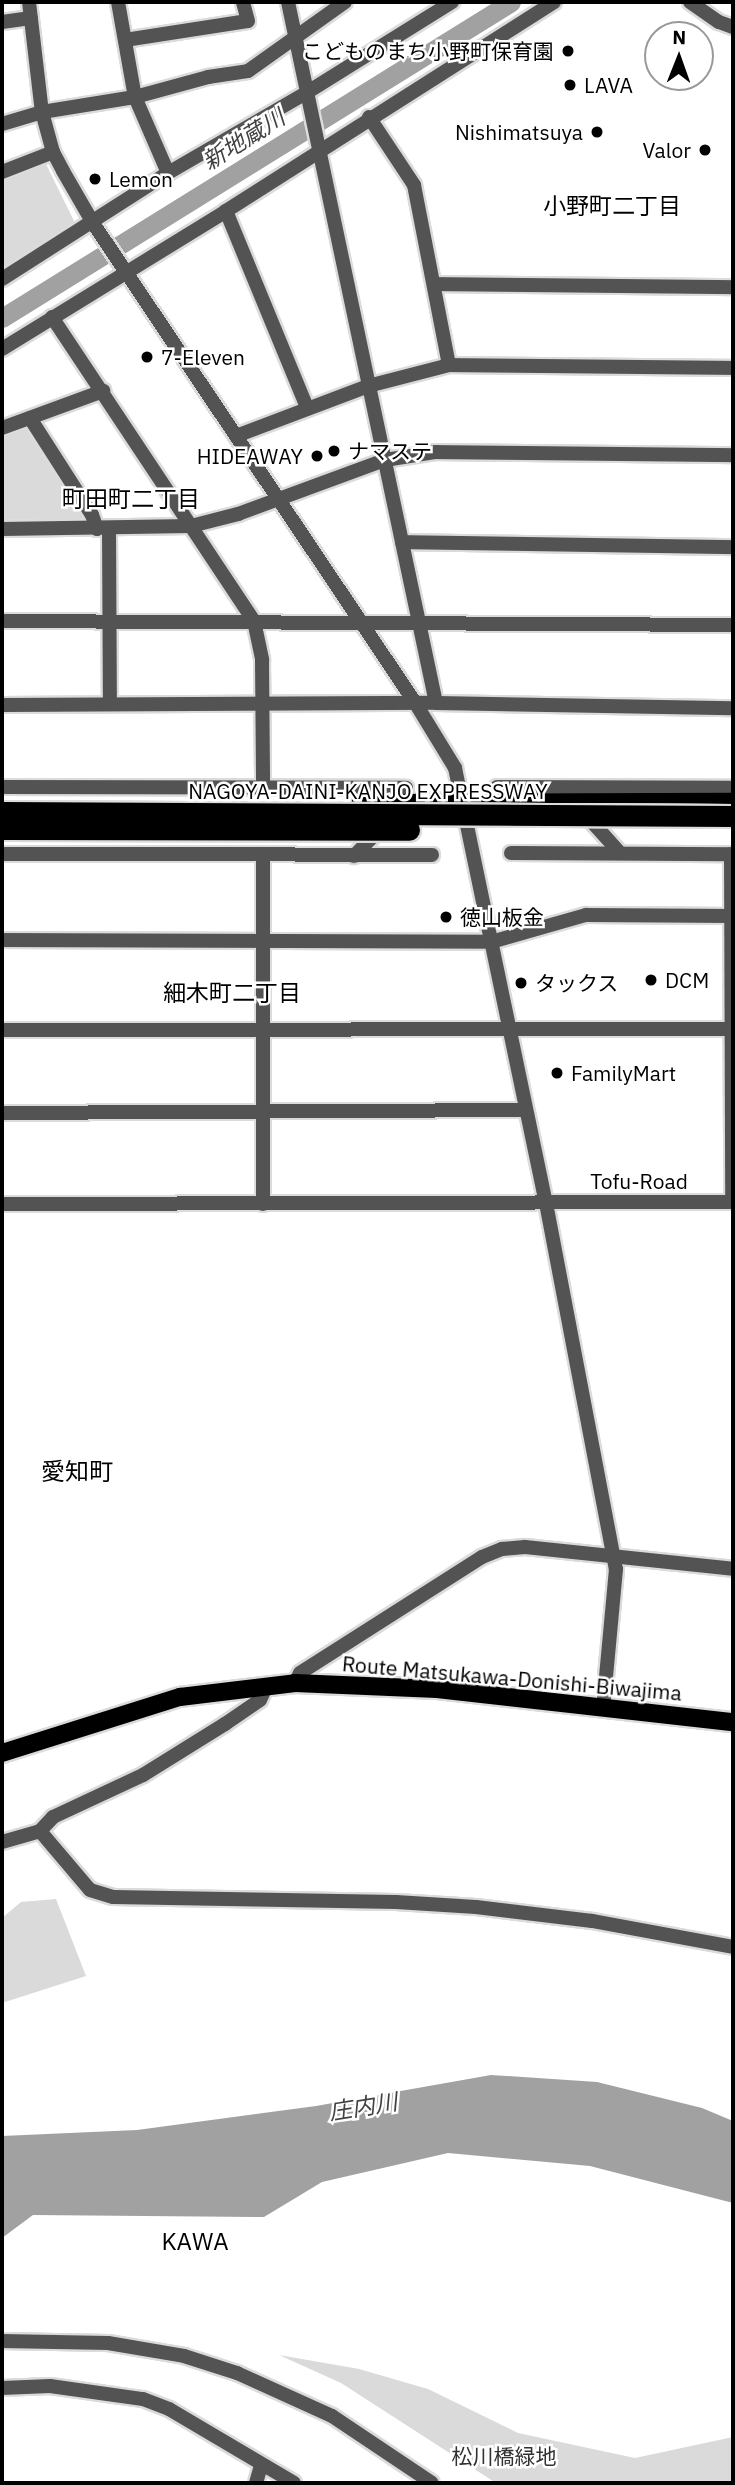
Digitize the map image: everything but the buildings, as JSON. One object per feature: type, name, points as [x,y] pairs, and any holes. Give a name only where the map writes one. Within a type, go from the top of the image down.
[{"type":"highway","points":[[12,803],[74,804],[334,796],[405,796],[464,803],[733,803]]},
{"type":"highway","points":[[12,803],[107,822]]},
{"type":"highway","name":"NAGOYA-DAINI-KANJO EXPRESSWAY","points":[[2,829],[107,822],[733,816]]},
{"type":"highway","points":[[2,838],[107,822]]},
{"type":"highway","name":"NAGOYA-DAINI-KANJO EXPRESSWAY","points":[[107,822],[733,831]]},
{"type":"main road","name":"Route Matsukawa-Donishi-Biwajima","points":[[2,1753],[180,1697],[295,1683],[425,1688],[733,1722]]},
{"type":"street","points":[[29,2],[42,112],[53,152],[93,224],[451,760],[464,803],[546,1203],[614,1556],[616,1569],[603,1708]]},
{"type":"street","points":[[118,2],[135,97],[168,173]]},
{"type":"street","points":[[125,40],[248,22],[243,2]]},
{"type":"street","points":[[288,2],[436,703]]},
{"type":"street","points":[[2,124],[42,112],[135,97],[208,77],[248,71],[345,2]]},
{"type":"street","points":[[2,349],[226,211],[317,146],[369,117],[554,2]]},
{"type":"street","points":[[691,2],[719,22],[733,27]]},
{"type":"street","points":[[2,278],[93,224],[168,173],[307,100],[447,3]]},
{"type":"street","points":[[2,22],[31,18]]},
{"type":"street","points":[[369,117],[414,185],[449,365]]},
{"type":"street","points":[[2,172],[53,152]]},
{"type":"street","points":[[226,211],[307,408]]},
{"type":"street","points":[[435,284],[733,287]]},
{"type":"street","points":[[52,317],[254,621],[262,660],[263,787]]},
{"type":"street","points":[[236,436],[369,386],[449,365],[733,368]]},
{"type":"street","points":[[2,428],[103,391]]},
{"type":"street","points":[[30,418],[103,529],[111,621],[110,704]]},
{"type":"street","points":[[2,529],[191,526],[238,514],[384,460],[436,452],[733,455]]},
{"type":"street","points":[[402,542],[733,547]]},
{"type":"street","points":[[2,621],[418,621],[733,625]]},
{"type":"street","points":[[2,705],[436,703],[733,708]]},
{"type":"street","points":[[2,787],[12,803],[263,787],[334,796]]},
{"type":"street","points":[[497,788],[733,788]]},
{"type":"street","points":[[532,803],[553,788]]},
{"type":"street","points":[[354,856],[405,796]]},
{"type":"street","points":[[575,803],[620,853]]},
{"type":"street","points":[[74,804],[98,855]]},
{"type":"street","points":[[510,853],[732,853],[732,1202]]},
{"type":"street","points":[[2,854],[432,855]]},
{"type":"street","points":[[263,856],[264,1204]]},
{"type":"street","points":[[2,940],[491,942],[586,915],[732,916]]},
{"type":"street","points":[[2,1030],[732,1029]]},
{"type":"street","points":[[2,1112],[525,1110]]},
{"type":"street","name":"Tofu-Road","points":[[2,1204],[732,1202]]},
{"type":"street","points":[[295,1683],[300,1672],[482,1557],[502,1549],[525,1547],[733,1569]]},
{"type":"street","points":[[2,1842],[40,1831],[53,1817],[143,1775],[260,1700],[266,1687]]},
{"type":"street","points":[[40,1831],[90,1890],[113,1897],[396,1902],[476,1907],[592,1921],[733,1947]]},
{"type":"street","points":[[2,2341],[108,2343],[184,2357],[237,2373],[332,2416],[432,2483]]},
{"type":"street","points":[[2,2388],[50,2386],[143,2399],[169,2409],[294,2483]]},
{"type":"street","points":[[256,2483],[261,2465]]},
{"type":"green space","points":[[45,162],[77,227],[3,269],[2,179]]},
{"type":"green space","points":[[24,425],[28,427],[85,513],[81,519],[2,520],[2,433]]},
{"type":"green space","points":[[56,1899],[86,1976],[2,2003],[2,1918],[21,1902]]},
{"type":"green space","name":"松川橋緑地","points":[[279,2355],[359,2369],[428,2389],[518,2433],[635,2458],[733,2437],[733,2483],[496,2483],[341,2383]]},
{"type":"water","name":"庄内川","points":[[491,2075],[597,2082],[702,2108],[733,2121],[733,2203],[590,2166],[448,2153],[322,2182],[264,2217],[33,2215],[2,2238],[2,2136],[137,2130],[316,2106]]},
{"type":"waterway","name":"新地蔵川","points":[[2,318],[511,2]]},
{"type":"place","name":"こどものまち小野町保育園","points":[[568,51]]},
{"type":"place","name":"LAVA","points":[[570,85]]},
{"type":"place","name":"Nishimatsuya","points":[[597,132]]},
{"type":"place","name":"Valor","points":[[705,150]]},
{"type":"place","name":"Lemon","points":[[95,179]]},
{"type":"place","name":"7-Eleven","points":[[147,357]]},
{"type":"place","name":"ナマステ","points":[[334,451]]},
{"type":"place","name":"HIDEAWAY","points":[[317,456]]},
{"type":"place","name":"徳山板金","points":[[446,917]]},
{"type":"place","name":"DCM","points":[[651,980]]},
{"type":"place","name":"タックス","points":[[521,983]]},
{"type":"place","name":"FamilyMart","points":[[557,1073]]},
{"type":"district","name":"小野町二丁目","points":[[612,205]]},
{"type":"district","name":"町田町二丁目","points":[[131,498]]},
{"type":"district","name":"細木町二丁目","points":[[232,992]]},
{"type":"district","name":"愛知町","points":[[77,1472]]},
{"type":"district","name":"KAWA","points":[[195,2242]]}]
